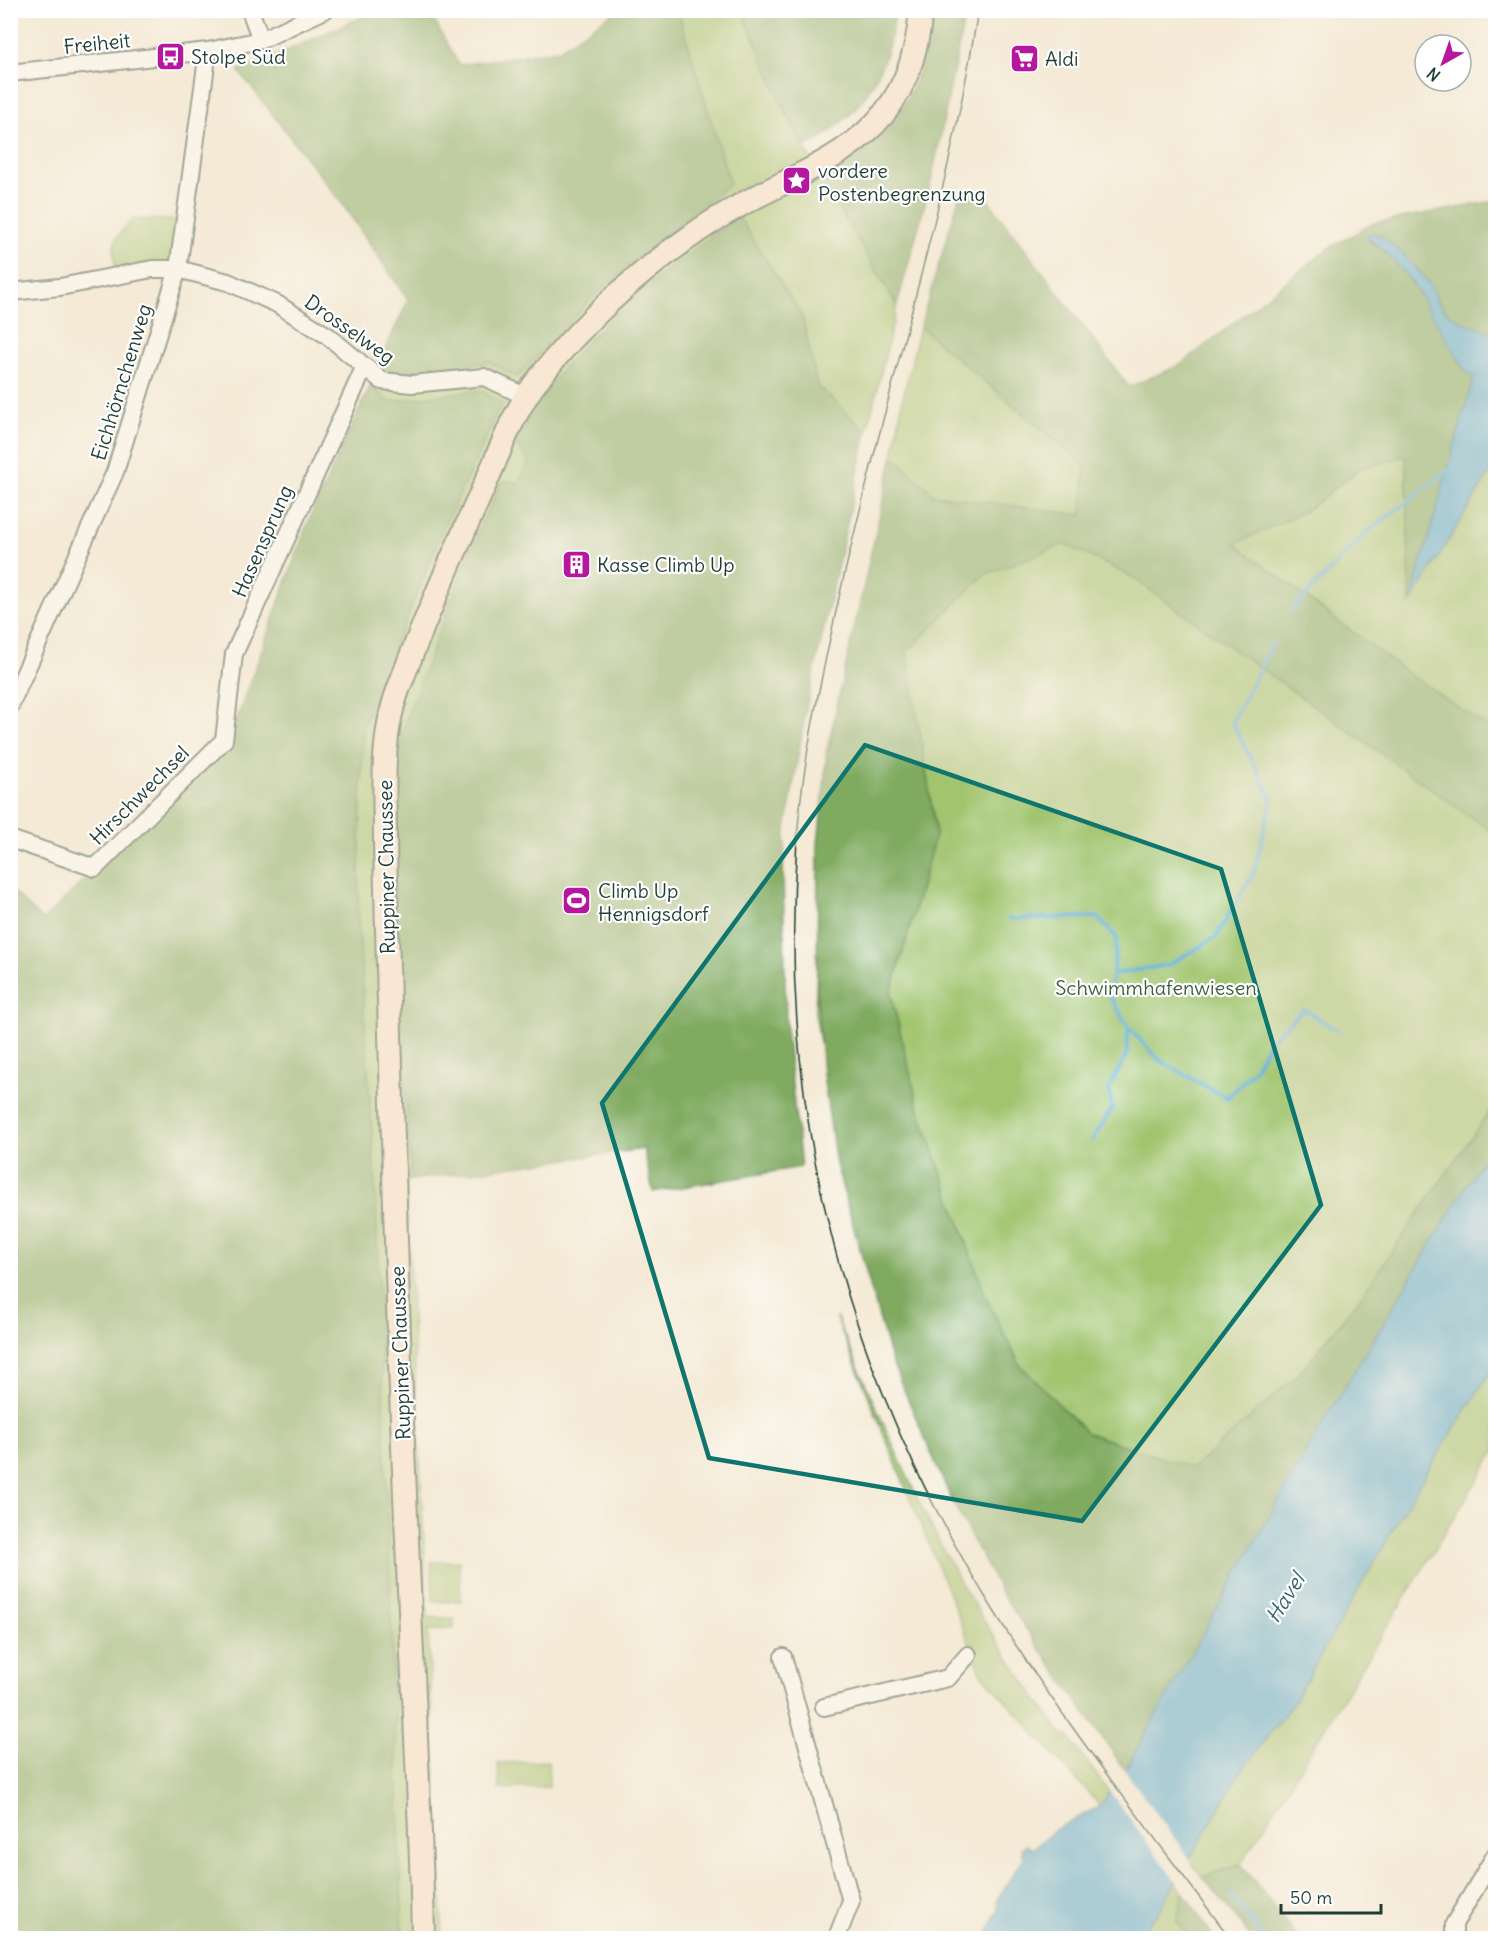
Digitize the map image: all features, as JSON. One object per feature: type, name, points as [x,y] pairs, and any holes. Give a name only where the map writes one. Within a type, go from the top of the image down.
[{"type":"main road","name":"Ruppiner Chaussee","points":[[423,1938],[400,1388],[386,907],[386,741],[396,696],[426,618],[525,396],[584,327],[672,251],[724,214],[853,146],[877,124],[906,81],[916,53],[921,10]]},
{"type":"street","points":[[250,10],[261,40]]},
{"type":"street","name":"Freiheit","points":[[10,74],[208,51],[261,40],[325,10]]},
{"type":"street","name":"Eichhörnchenweg","points":[[10,706],[115,472],[178,269],[208,51]]},
{"type":"street","name":"Drosselweg","points":[[10,292],[60,287],[152,269],[178,269],[228,282],[277,304],[328,336],[382,381],[395,384],[484,377],[525,396]]},
{"type":"street","name":"Hasensprung","points":[[224,740],[234,654],[364,368]]},
{"type":"street","name":"Hirschwechsel","points":[[10,839],[95,868],[224,740]]},
{"type":"street","points":[[824,1707],[948,1678],[968,1655]]},
{"type":"street","points":[[783,1657],[850,1901],[837,1937]]},
{"type":"street","points":[[1454,1938],[1454,1924],[1496,1854]]},
{"type":"highlighted area","points":[[865,745],[1221,869],[1321,1205],[1082,1521],[709,1458],[602,1103]]},
{"type":"green space","points":[[966,10],[931,182],[897,305],[819,176],[866,149],[886,130],[897,115],[920,66],[931,11]]},
{"type":"green space","points":[[375,11],[429,11],[459,65],[558,50],[616,11],[678,11],[730,184],[662,237],[593,297],[517,377],[490,362],[398,374],[379,363],[408,300],[343,205],[238,70],[266,60]]},
{"type":"green space","points":[[678,11],[742,11],[783,106],[819,175],[897,305],[867,432],[817,385],[802,316],[672,266],[564,366],[516,444],[529,461],[519,482],[394,901],[411,1180],[405,1182],[428,1617],[454,1619],[454,1628],[428,1631],[443,1938],[403,1938],[375,1183],[358,916],[363,725],[442,531],[502,403],[479,390],[389,402],[370,386],[379,363],[398,374],[490,362],[517,377],[593,297],[662,237],[730,184]]},
{"type":"green space","points":[[742,11],[895,11],[886,54],[868,91],[841,123],[804,147],[783,106]]},
{"type":"green space","points":[[961,191],[988,200],[1129,387],[1180,365],[1329,248],[1374,223],[1495,201],[1495,332],[1475,328],[1446,311],[1424,277],[1389,241],[1369,241],[1383,250],[1411,281],[1468,374],[1474,377],[1410,604],[1406,456],[1361,468],[1307,510],[1235,544],[1409,674],[1495,732],[1495,834],[1130,576],[1065,544],[984,575],[907,652],[936,833],[891,994],[919,1110],[988,1302],[1020,1365],[1087,1433],[1193,1468],[1299,1374],[1359,1299],[1495,1103],[1495,1139],[1314,1438],[1125,1770],[1002,1594],[952,1501],[891,1360],[836,1164],[823,1074],[817,997],[818,844],[825,777],[836,709],[893,456],[935,495],[1082,515],[1085,466],[920,327]]},
{"type":"green space","points":[[738,216],[802,316],[817,385],[867,432],[806,709],[786,829],[783,867],[786,1031],[801,1167],[653,1192],[644,1149],[411,1180],[394,901],[399,739],[471,547],[501,482],[519,482],[529,461],[516,444],[534,407],[555,379],[602,327],[655,280]]},
{"type":"green space","points":[[133,219],[179,220],[173,261],[116,271],[115,242]]},
{"type":"green space","name":"Schwimmhafenwiesen","points":[[920,327],[977,375],[1307,510],[1361,468],[1406,456],[1410,603],[1495,464],[1495,1152],[1132,1745],[841,1165],[815,1013],[826,752],[899,461],[893,456],[903,397]]},
{"type":"green space","points":[[370,386],[389,402],[479,390],[502,403],[442,531],[363,726],[358,916],[375,1183],[403,1938],[11,1938],[10,889],[43,920],[229,741],[307,524]]},
{"type":"green space","points":[[836,1317],[926,1517],[960,1581],[1010,1660],[1064,1737],[1068,1736],[1109,1792],[1100,1806],[982,1674]]},
{"type":"green space","points":[[1495,1365],[1495,1451],[1241,1864],[1203,1877],[1189,1860],[1241,1771],[1293,1703],[1421,1481]]},
{"type":"green space","points":[[459,1561],[461,1601],[433,1602],[431,1562]]},
{"type":"green space","points":[[548,1761],[549,1787],[499,1789],[498,1763]]},
{"type":"green space","points":[[1241,1864],[1298,1938],[1252,1938],[1203,1877]]},
{"type":"green space","points":[[1175,1881],[1183,1892],[1177,1921],[1190,1938],[1136,1938],[1157,1914]]},
{"type":"green space","points":[[1183,1892],[1214,1938],[1190,1938],[1177,1921]]},
{"type":"water","points":[[1371,233],[1387,240],[1404,256],[1427,281],[1440,305],[1454,317],[1464,323],[1495,332],[1495,464],[1410,604],[1474,377],[1468,374],[1411,281],[1385,251],[1366,237]]},
{"type":"water","name":"Havel","points":[[1495,1139],[1495,1365],[1421,1481],[1293,1703],[1241,1771],[1157,1914],[1136,1938],[986,1938],[998,1908],[997,1900],[1023,1858],[1021,1849],[1025,1844],[1033,1849],[1054,1830],[1100,1806],[1125,1770],[1314,1438]]},
{"type":"pier","points":[[1122,1767],[1192,1862],[1177,1883],[1108,1789]]},
{"type":"waterway","points":[[1292,610],[1366,533],[1450,469]]},
{"type":"waterway","points":[[1273,643],[1232,722],[1272,799],[1254,872],[1216,937],[1168,965],[1113,974],[1109,995],[1128,1027],[1159,1060],[1227,1098],[1254,1070],[1269,1042],[1304,1009],[1339,1032]]},
{"type":"waterway","points":[[1009,919],[1097,917],[1117,938],[1113,974]]},
{"type":"waterway","points":[[1092,1140],[1112,1109],[1109,1088],[1127,1054],[1128,1028]]},
{"type":"waterway","points":[[1231,1896],[1265,1938]]},
{"type":"tram line","points":[[978,10],[948,163],[852,540],[807,755],[797,840],[794,944],[799,1047],[813,1148],[834,1246],[864,1343],[901,1437],[946,1529],[999,1619],[1082,1741],[1230,1938]]},
{"type":"place","name":"Stolpe Süd","points":[[170,56]]},
{"type":"place","name":"Aldi","points":[[1024,58]]},
{"type":"place","name":"vordere Postenbegrenzung","points":[[797,181]]},
{"type":"place","name":"Kasse Climb Up","points":[[576,564]]},
{"type":"place","name":"Climb Up Hennigsdorf","points":[[577,901]]}]
